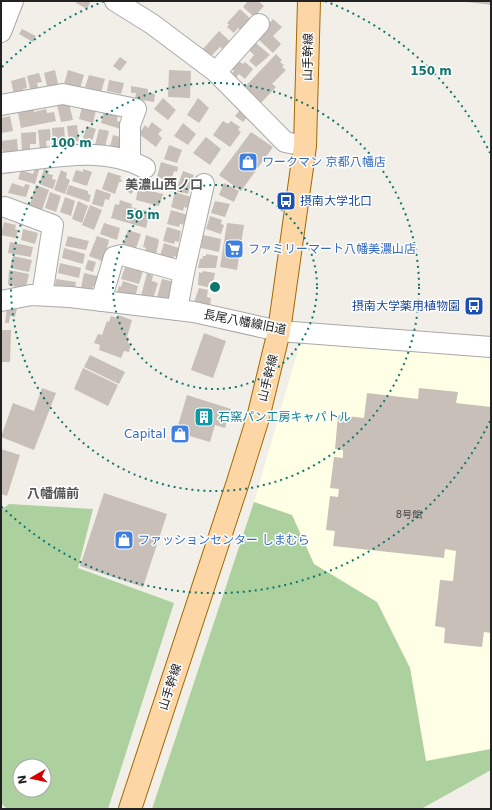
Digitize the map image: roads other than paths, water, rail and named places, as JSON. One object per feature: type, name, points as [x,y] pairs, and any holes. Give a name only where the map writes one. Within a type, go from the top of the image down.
[{"type":"main road","name":"山手幹線","points":[[130,809],[258,418],[279,331],[305,146],[309,1]]},
{"type":"street","points":[[1,32],[12,1]]},
{"type":"street","points":[[115,1],[152,24],[216,72],[285,142],[305,146]]},
{"type":"street","points":[[216,72],[259,24]]},
{"type":"street","points":[[1,106],[63,94],[136,109],[130,125],[138,164],[76,153],[1,163]]},
{"type":"street","points":[[177,310],[204,184]]},
{"type":"street","points":[[5,207],[53,225],[42,295]]},
{"type":"street","points":[[101,301],[114,257],[122,255],[184,272]]},
{"type":"street","name":"長尾八幡線旧道","points":[[1,301],[31,295],[42,295],[194,312],[279,331],[491,347]]},
{"type":"place","name":"ワークマン 京都八幡店","points":[[248,162]]},
{"type":"place","name":"摂南大学北口","points":[[286,201]]},
{"type":"place","name":"ファミリーマート八幡美濃山店","points":[[234,249]]},
{"type":"place","name":"摂南大学薬用植物園","points":[[474,306]]},
{"type":"place","name":"石窯パン工房キャパトル","points":[[204,417]]},
{"type":"place","name":"Capital","points":[[180,434]]},
{"type":"place","name":"ファッションセンター しまむら","points":[[124,540]]},
{"type":"district","name":"美濃山西ノ口","points":[[164,184]]},
{"type":"district","name":"八幡備前","points":[[53,493]]}]
